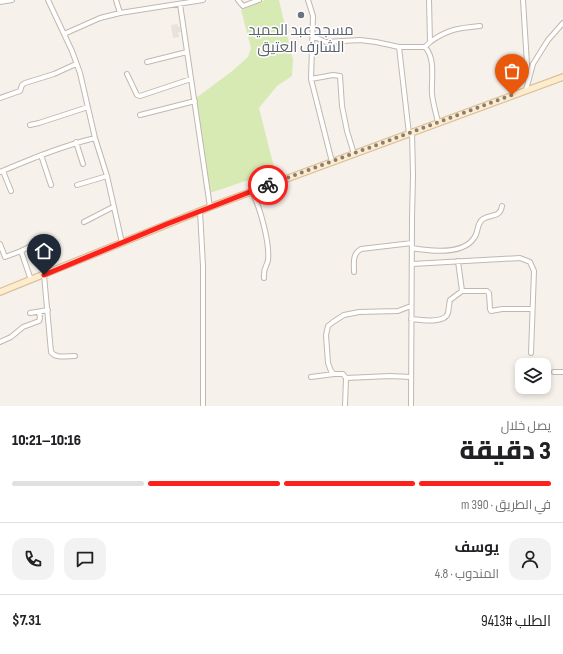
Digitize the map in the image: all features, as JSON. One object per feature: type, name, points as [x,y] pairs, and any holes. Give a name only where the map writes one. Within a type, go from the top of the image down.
[{"type":"main road","points":[[0,292],[200,211],[563,77]]},
{"type":"street","points":[[0,2],[12,0]]},
{"type":"street","points":[[48,0],[76,64],[95,138],[107,176],[122,243]]},
{"type":"street","points":[[116,0],[120,13]]},
{"type":"street","points":[[64,34],[94,21],[120,13],[204,0]]},
{"type":"street","points":[[238,0],[243,6],[259,0]]},
{"type":"street","points":[[308,0],[313,16],[311,79],[332,162]]},
{"type":"street","points":[[428,0],[430,42]]},
{"type":"street","points":[[523,0],[528,80]]},
{"type":"street","points":[[180,4],[210,208]]},
{"type":"street","points":[[526,90],[533,64],[548,40],[563,23]]},
{"type":"street","points":[[312,36],[326,42],[360,40],[399,47],[425,47],[447,31],[480,26]]},
{"type":"street","points":[[399,47],[410,133],[413,175],[411,406]]},
{"type":"street","points":[[425,47],[428,50],[431,59],[432,94],[438,122]]},
{"type":"street","points":[[147,62],[187,52]]},
{"type":"street","points":[[0,98],[20,91],[22,85],[25,83],[54,74],[76,64]]},
{"type":"street","points":[[127,74],[137,95],[140,96],[192,79]]},
{"type":"street","points":[[311,79],[333,75],[340,76],[342,106],[347,131],[354,154]]},
{"type":"street","points":[[140,116],[195,100]]},
{"type":"street","points":[[30,124],[39,123],[88,107]]},
{"type":"street","points":[[11,191],[2,171],[76,142],[95,138]]},
{"type":"street","points":[[76,142],[83,164]]},
{"type":"street","points":[[41,155],[51,185]]},
{"type":"street","points":[[77,185],[107,176]]},
{"type":"street","points":[[252,192],[257,202],[266,238],[268,260],[264,270],[264,278]]},
{"type":"street","points":[[412,248],[425,250],[453,250],[465,246],[475,237],[478,226],[482,220],[497,215],[502,206]]},
{"type":"street","points":[[84,222],[113,207]]},
{"type":"street","points":[[200,211],[203,266],[203,406]]},
{"type":"street","points":[[354,272],[355,254],[361,249],[412,243]]},
{"type":"street","points":[[0,244],[2,257],[22,251],[31,246]]},
{"type":"street","points":[[22,251],[31,280]]},
{"type":"street","points":[[412,264],[520,258],[532,265],[534,270],[531,353]]},
{"type":"street","points":[[458,261],[462,291]]},
{"type":"street","points":[[44,275],[52,353],[58,357],[75,356]]},
{"type":"street","points":[[412,319],[430,320],[443,318],[448,313],[450,300],[462,291],[487,291],[489,293],[491,311],[502,309],[532,309]]},
{"type":"street","points":[[334,374],[328,363],[326,335],[328,326],[344,315],[359,312],[398,311],[412,306]]},
{"type":"street","points":[[30,313],[48,310]]},
{"type":"street","points":[[0,342],[11,337],[23,327],[39,321],[39,312]]},
{"type":"street","points":[[554,372],[563,372]]},
{"type":"street","points":[[311,377],[343,374],[346,378],[345,406]]},
{"type":"street","points":[[346,378],[377,376],[411,377]]},
{"type":"shaded area","points":[[177,24],[178,27],[180,27],[181,32],[178,32],[179,37],[173,38],[171,25]]},
{"type":"green space","points":[[265,0],[279,0],[293,60],[292,76],[277,86],[259,108],[275,171],[210,193],[196,98],[231,72],[248,57],[251,48],[241,10]]},
{"type":"way so far","points":[[268,185],[512,95]]},
{"type":"place","name":"مسجد عبد الحميد الشارف العتيق","points":[[301,15]]},
{"type":"route","points":[[44,275],[167,224],[268,185]]}]
